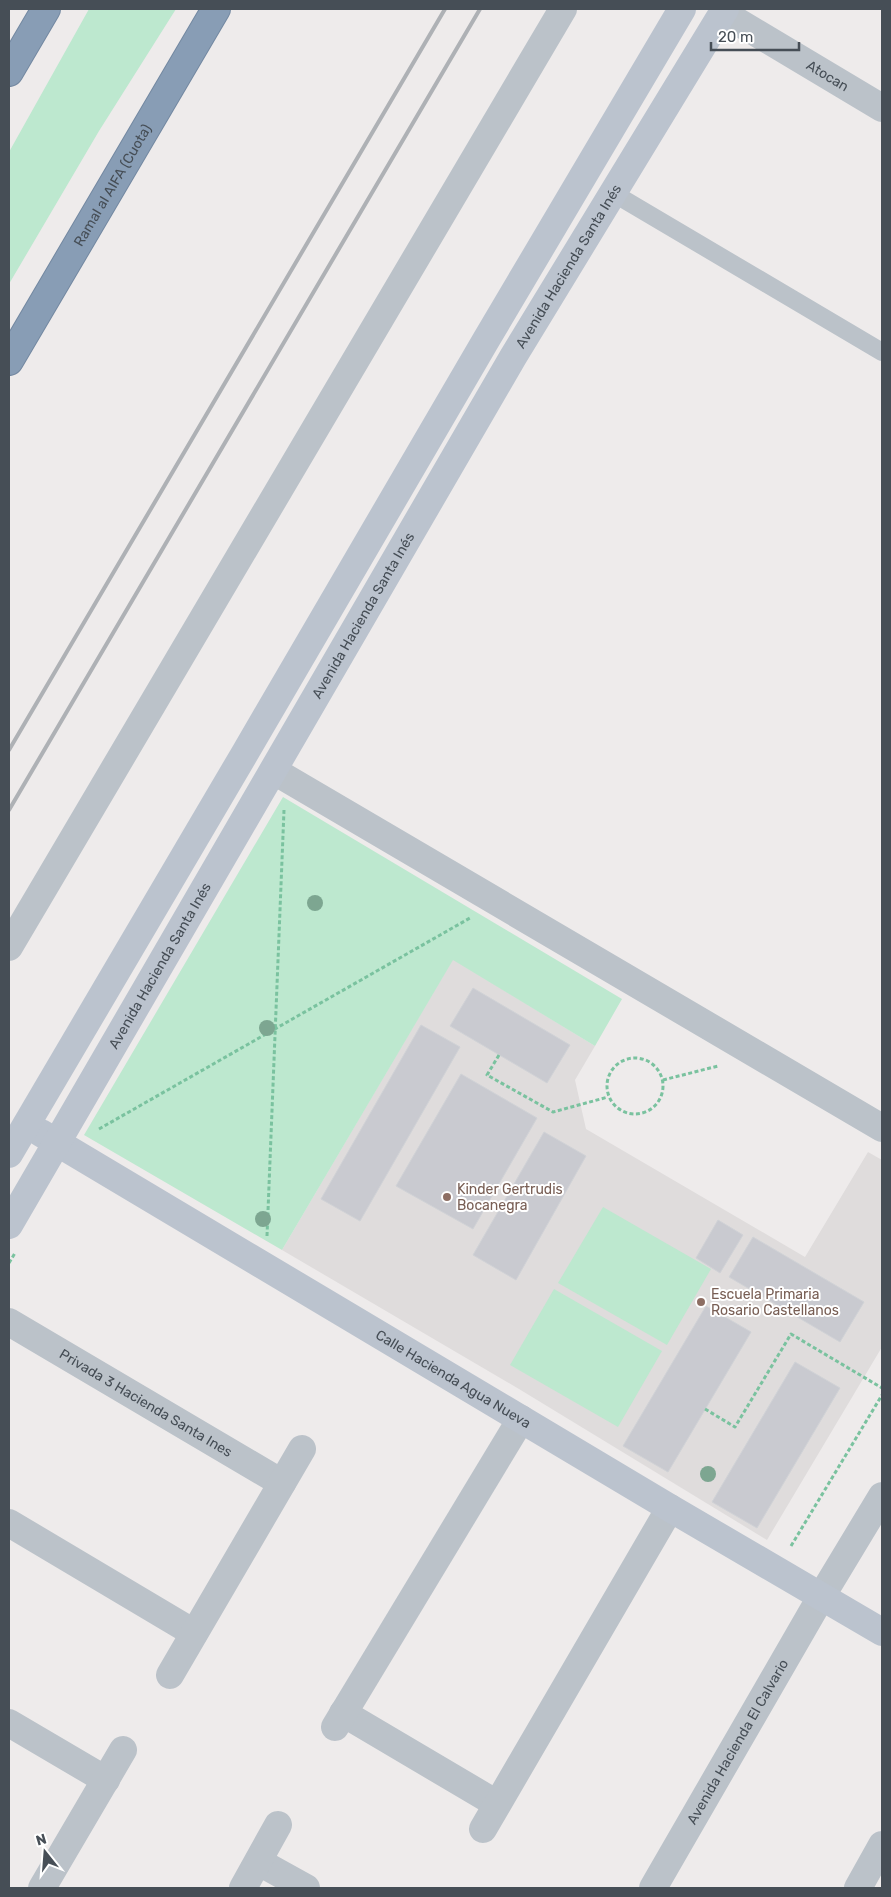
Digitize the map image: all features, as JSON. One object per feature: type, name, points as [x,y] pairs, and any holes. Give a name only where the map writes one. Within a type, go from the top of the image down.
[{"type":"highway","points":[[9,72],[46,9]]},
{"type":"highway","name":"Ramal al AIFA (Cuota)","points":[[9,361],[216,9]]},
{"type":"main road","points":[[9,1154],[682,9]]},
{"type":"main road","name":"Avenida Hacienda Santa Inés","points":[[14,1236],[66,1147],[274,771],[514,357],[724,11]]},
{"type":"main road","name":"Calle Hacienda Agua Nueva","points":[[26,1125],[260,1248],[521,1419],[882,1632]]},
{"type":"street","points":[[9,948],[563,9]]},
{"type":"street","name":"Atocan","points":[[724,11],[882,108]]},
{"type":"street","points":[[274,771],[882,1128]]},
{"type":"street","name":"Privada 3 Hacienda Santa Ines","points":[[9,1322],[282,1483]]},
{"type":"street","points":[[497,1804],[339,1720],[521,1419]]},
{"type":"street","points":[[170,1675],[302,1449]]},
{"type":"street","name":"Avenida Hacienda El Calvario","points":[[653,1888],[821,1596],[882,1496]]},
{"type":"street","points":[[483,1828],[670,1508]]},
{"type":"street","points":[[9,1523],[194,1633]]},
{"type":"street","points":[[9,1722],[106,1780]]},
{"type":"street","points":[[42,1888],[123,1750]]},
{"type":"street","points":[[243,1888],[278,1825]]},
{"type":"street","points":[[858,1888],[882,1846]]},
{"type":"street","points":[[258,1862],[306,1888]]},
{"type":"lane","points":[[613,193],[882,352]]},
{"type":"path","points":[[260,1248],[276,1028],[285,804],[280,813]]},
{"type":"path","points":[[66,1147],[474,916],[465,911]]},
{"type":"path","points":[[500,1055],[487,1075],[553,1112],[608,1097]]},
{"type":"path","points":[[636,1057],[653,1064],[663,1080],[660,1098],[655,1106],[647,1112],[638,1114],[620,1111],[608,1097],[606,1088],[607,1078],[618,1062],[626,1058],[636,1057]]},
{"type":"path","points":[[716,1059],[724,1064]]},
{"type":"path","points":[[259,1232],[260,1248]]},
{"type":"path","points":[[9,1263],[14,1236]]},
{"type":"path","points":[[705,1409],[735,1427],[791,1334],[882,1388]]},
{"type":"path","points":[[776,1570],[882,1395]]},
{"type":"shaded area","points":[[453,959],[595,1046],[575,1080],[586,1129],[805,1257],[868,1152],[882,1160],[882,1347],[767,1540],[519,1389],[282,1250]]},
{"type":"green space","points":[[89,9],[176,9],[99,131],[9,284],[9,152]]},
{"type":"green space","points":[[283,797],[622,999],[595,1046],[453,960],[282,1250],[84,1135]]},
{"type":"green space","points":[[603,1207],[711,1269],[667,1345],[558,1283]]},
{"type":"green space","points":[[554,1289],[662,1351],[618,1427],[510,1365]]},
{"type":"building","points":[[473,988],[570,1045],[547,1083],[450,1026]]},
{"type":"building","points":[[421,1025],[460,1047],[360,1221],[321,1199]]},
{"type":"building","points":[[461,1074],[537,1118],[473,1229],[396,1186]]},
{"type":"building","points":[[544,1132],[586,1156],[516,1280],[473,1255]]},
{"type":"building","points":[[718,1220],[743,1235],[720,1273],[696,1258]]},
{"type":"building","points":[[753,1237],[864,1302],[840,1342],[729,1277]]},
{"type":"building","points":[[706,1306],[751,1332],[668,1472],[623,1446]]},
{"type":"building","points":[[795,1362],[840,1388],[757,1528],[712,1502]]},
{"type":"railway","points":[[9,750],[445,9]]},
{"type":"railway","points":[[9,810],[480,9]]},
{"type":"place","name":"Kinder Gertrudis Bocanegra","points":[[447,1197]]},
{"type":"place","name":"Escuela Primaria Rosario Castellanos","points":[[701,1302]]}]
